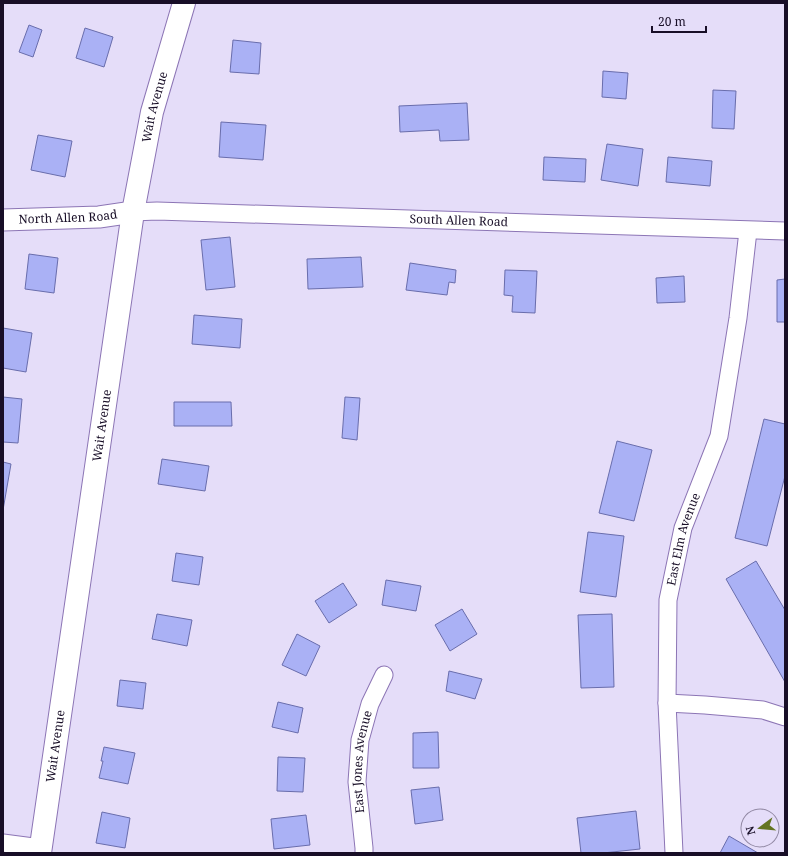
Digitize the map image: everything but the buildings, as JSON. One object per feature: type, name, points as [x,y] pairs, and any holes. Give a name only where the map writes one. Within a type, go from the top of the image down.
[{"type":"main road","name":"Wait Avenue","points":[[41,851],[133,212],[152,112],[184,3]]},
{"type":"street","name":"South Allen Road","points":[[133,212],[157,211],[785,231]]},
{"type":"street","name":"North Allen Road","points":[[3,220],[99,217],[133,212]]},
{"type":"street","name":"East Elm Avenue","points":[[674,853],[666,703],[668,600],[683,528],[719,436],[738,318],[748,231]]},
{"type":"street","name":"East Jones Avenue","points":[[364,853],[358,782],[360,740],[370,704],[384,675]]},
{"type":"street","points":[[666,703],[763,710],[785,716]]},
{"type":"street","points":[[3,843],[41,851]]}]
